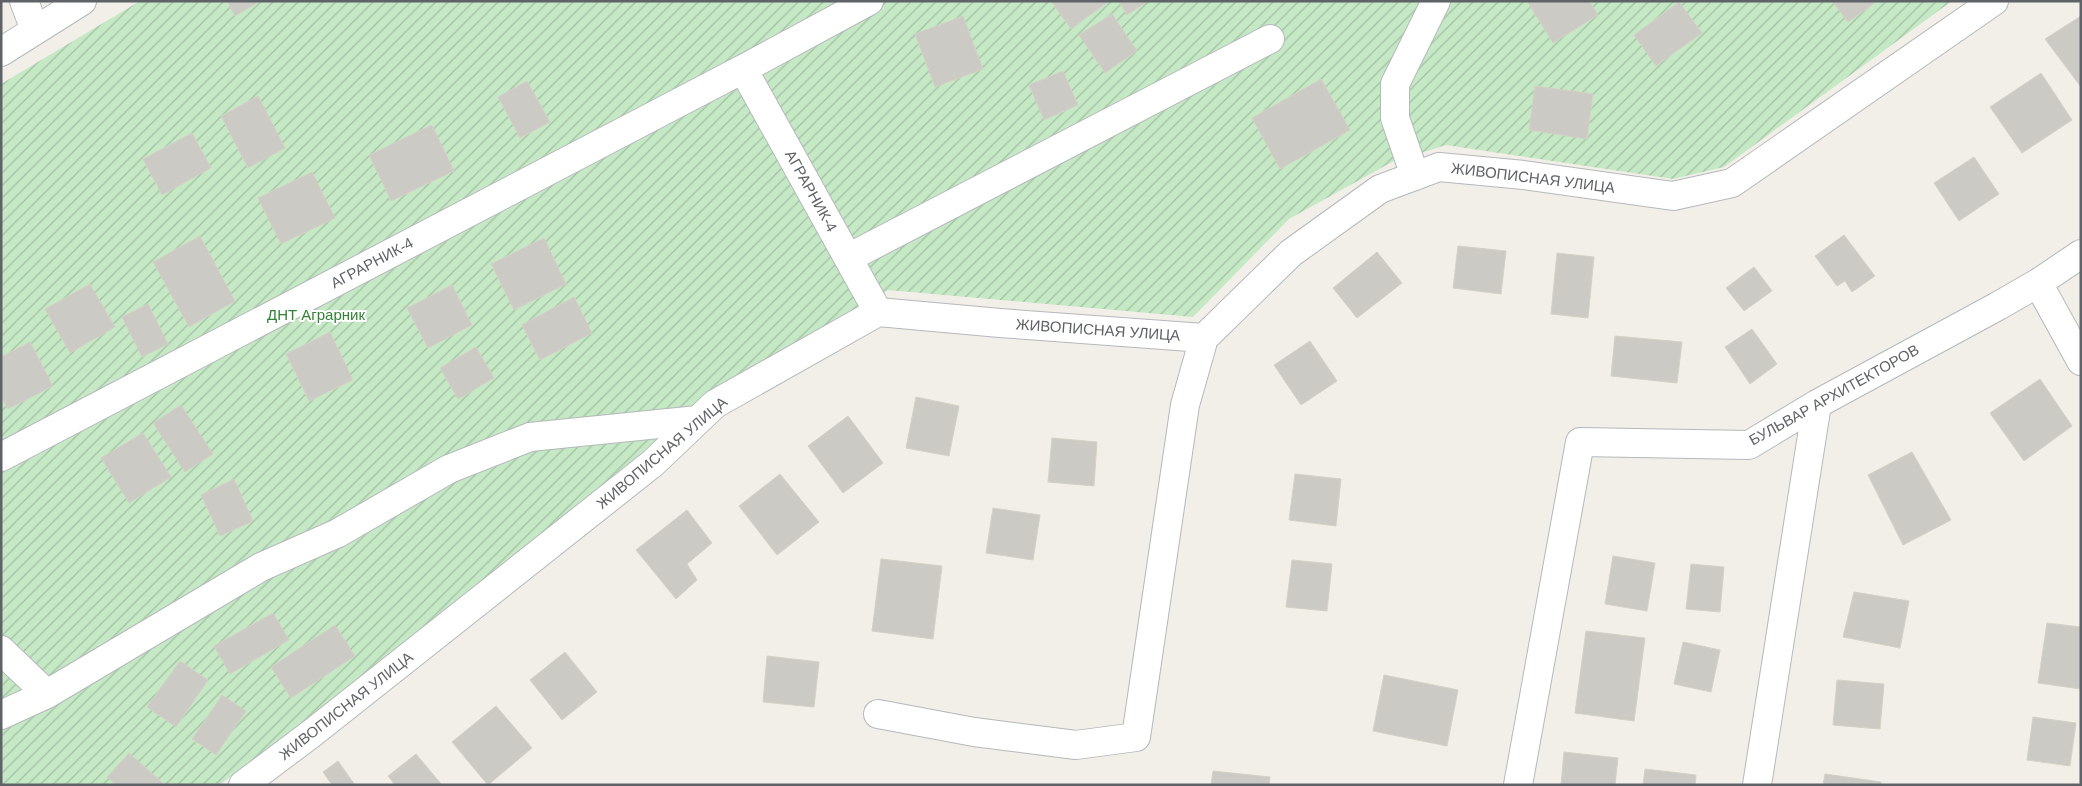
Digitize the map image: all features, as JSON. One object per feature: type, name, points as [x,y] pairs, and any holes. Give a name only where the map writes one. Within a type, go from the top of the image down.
[{"type":"street","points":[[24,1],[35,30]]},
{"type":"street","points":[[1,52],[82,1]]},
{"type":"street","name":"АГРАРНИК-4","points":[[1,457],[743,69],[869,1]]},
{"type":"street","points":[[1416,176],[1395,118],[1395,84],[1436,1]]},
{"type":"street","name":"ЖИВОПИСНАЯ УЛИЦА","points":[[243,785],[311,734],[653,463],[716,404],[878,312],[1204,338],[1291,253],[1380,189],[1440,167],[1524,175],[1673,196],[1732,183],[1994,1]]},
{"type":"street","points":[[848,258],[1270,39]]},
{"type":"street","name":"АГРАРНИК-4","points":[[743,69],[878,312]]},
{"type":"street","name":"БУЛЬВАР АРХИТЕКТОРОВ","points":[[1518,785],[1580,442],[1749,445],[1817,404],[2038,283],[2081,254]]},
{"type":"street","points":[[2038,283],[2081,361]]},
{"type":"street","points":[[878,714],[974,732],[1076,746],[1136,737],[1185,405],[1204,338]]},
{"type":"street","points":[[1757,785],[1817,404]]},
{"type":"street","points":[[1,715],[47,694],[260,567],[338,533],[449,469],[530,437],[698,420]]},
{"type":"street","points":[[1,650],[47,694]]},
{"type":"green space","name":"ДНТ Аграрник","points":[[140,1],[1952,1],[1724,167],[1673,179],[1446,145],[1392,162],[1289,219],[1193,317],[888,290],[675,425],[410,646],[219,785],[1,785],[1,84]]},
{"type":"building","points":[[227,1],[256,1],[257,3],[235,16]]},
{"type":"building","points":[[1051,1],[1109,1],[1071,29]]},
{"type":"building","points":[[1119,1],[1148,1],[1127,15]]},
{"type":"building","points":[[1527,1],[1589,1],[1598,15],[1553,43]]},
{"type":"building","points":[[1832,1],[1877,1],[1848,22]]},
{"type":"building","points":[[1679,2],[1702,33],[1656,66],[1634,35]]},
{"type":"building","points":[[1112,14],[1137,51],[1105,73],[1079,35]]},
{"type":"building","points":[[963,16],[983,69],[935,87],[915,34]]},
{"type":"building","points":[[2081,16],[2081,87],[2045,39]]},
{"type":"building","points":[[1063,71],[1078,105],[1044,120],[1029,85]]},
{"type":"building","points":[[2041,73],[2072,120],[2022,153],[1990,107]]},
{"type":"building","points":[[1321,79],[1350,130],[1280,169],[1252,118]]},
{"type":"building","points":[[527,81],[550,122],[520,138],[498,97]]},
{"type":"building","points":[[1535,86],[1593,94],[1587,139],[1529,130]]},
{"type":"building","points":[[258,96],[285,148],[248,168],[221,116]]},
{"type":"building","points":[[432,125],[454,171],[391,201],[369,155]]},
{"type":"building","points":[[192,133],[211,168],[162,195],[143,159]]},
{"type":"building","points":[[1974,157],[1999,194],[1959,221],[1934,183]]},
{"type":"building","points":[[312,172],[335,218],[281,244],[258,198]]},
{"type":"building","points":[[1844,235],[1875,276],[1852,292],[1845,281],[1837,286],[1815,256]]},
{"type":"building","points":[[200,236],[235,301],[189,327],[153,262]]},
{"type":"building","points":[[544,238],[566,284],[514,310],[491,264]]},
{"type":"building","points":[[1458,246],[1506,251],[1501,294],[1453,288]]},
{"type":"building","points":[[1377,252],[1402,283],[1357,318],[1333,288]]},
{"type":"building","points":[[1557,253],[1594,257],[1588,318],[1551,314]]},
{"type":"building","points":[[1754,267],[1772,291],[1744,311],[1726,288]]},
{"type":"building","points":[[90,284],[115,327],[70,353],[45,309]]},
{"type":"building","points":[[452,285],[472,325],[428,348],[407,308]]},
{"type":"building","points":[[574,297],[592,333],[540,360],[522,325]]},
{"type":"building","points":[[148,304],[168,344],[142,357],[122,317]]},
{"type":"building","points":[[1752,329],[1777,364],[1750,384],[1725,347]]},
{"type":"building","points":[[330,332],[353,380],[309,401],[286,354]]},
{"type":"building","points":[[1615,336],[1682,342],[1677,383],[1611,376]]},
{"type":"building","points":[[1310,341],[1337,381],[1301,405],[1274,365]]},
{"type":"building","points":[[30,342],[53,386],[8,409],[1,397],[1,357]]},
{"type":"building","points":[[476,347],[494,378],[458,399],[440,368]]},
{"type":"building","points":[[2040,379],[2072,426],[2024,461],[1990,413]]},
{"type":"building","points":[[916,397],[959,406],[949,456],[906,448]]},
{"type":"building","points":[[181,405],[213,454],[185,472],[153,423]]},
{"type":"building","points":[[848,416],[883,463],[843,493],[808,446]]},
{"type":"building","points":[[143,433],[171,477],[129,503],[101,458]]},
{"type":"building","points":[[1052,438],[1097,442],[1094,486],[1048,482]]},
{"type":"building","points":[[1912,452],[1951,520],[1903,545],[1868,475]]},
{"type":"building","points":[[780,474],[819,522],[777,555],[739,506]]},
{"type":"building","points":[[1295,474],[1341,479],[1336,526],[1289,520]]},
{"type":"building","points":[[234,479],[253,521],[220,536],[201,495]]},
{"type":"building","points":[[993,508],[1040,515],[1033,560],[986,553]]},
{"type":"building","points":[[687,510],[712,543],[687,564],[697,580],[676,599],[636,550]]},
{"type":"building","points":[[1613,556],[1655,563],[1647,611],[1605,604]]},
{"type":"building","points":[[881,559],[942,566],[933,639],[872,631]]},
{"type":"building","points":[[1292,560],[1332,564],[1327,611],[1286,607]]},
{"type":"building","points":[[1691,564],[1724,567],[1720,612],[1686,609]]},
{"type":"building","points":[[1854,592],[1909,601],[1900,648],[1843,637]]},
{"type":"building","points":[[273,613],[289,640],[230,674],[214,646]]},
{"type":"building","points":[[2047,623],[2081,627],[2081,689],[2038,683]]},
{"type":"building","points":[[335,625],[355,656],[291,698],[271,667]]},
{"type":"building","points":[[1586,631],[1645,638],[1634,721],[1575,713]]},
{"type":"building","points":[[1683,642],[1720,650],[1711,692],[1674,684]]},
{"type":"building","points":[[565,652],[597,692],[562,720],[530,680]]},
{"type":"building","points":[[767,656],[819,662],[814,707],[763,702]]},
{"type":"building","points":[[180,661],[208,680],[176,727],[147,707]]},
{"type":"building","points":[[1384,675],[1458,690],[1447,746],[1373,731]]},
{"type":"building","points":[[1837,680],[1884,684],[1880,729],[1833,725]]},
{"type":"building","points":[[222,695],[246,711],[216,755],[192,739]]},
{"type":"building","points":[[496,706],[532,748],[488,785],[452,742]]},
{"type":"building","points":[[2033,717],[2076,723],[2070,766],[2027,760]]},
{"type":"building","points":[[1564,752],[1618,758],[1615,785],[1561,785]]},
{"type":"building","points":[[129,753],[165,785],[116,785],[107,777]]},
{"type":"building","points":[[416,754],[442,785],[395,785],[388,776]]},
{"type":"building","points":[[338,761],[355,785],[332,785],[323,772]]},
{"type":"building","points":[[1645,769],[1696,775],[1695,785],[1643,785]]},
{"type":"building","points":[[1213,771],[1270,777],[1269,785],[1211,785]]},
{"type":"building","points":[[1825,774],[1881,782],[1881,785],[1823,785]]}]
